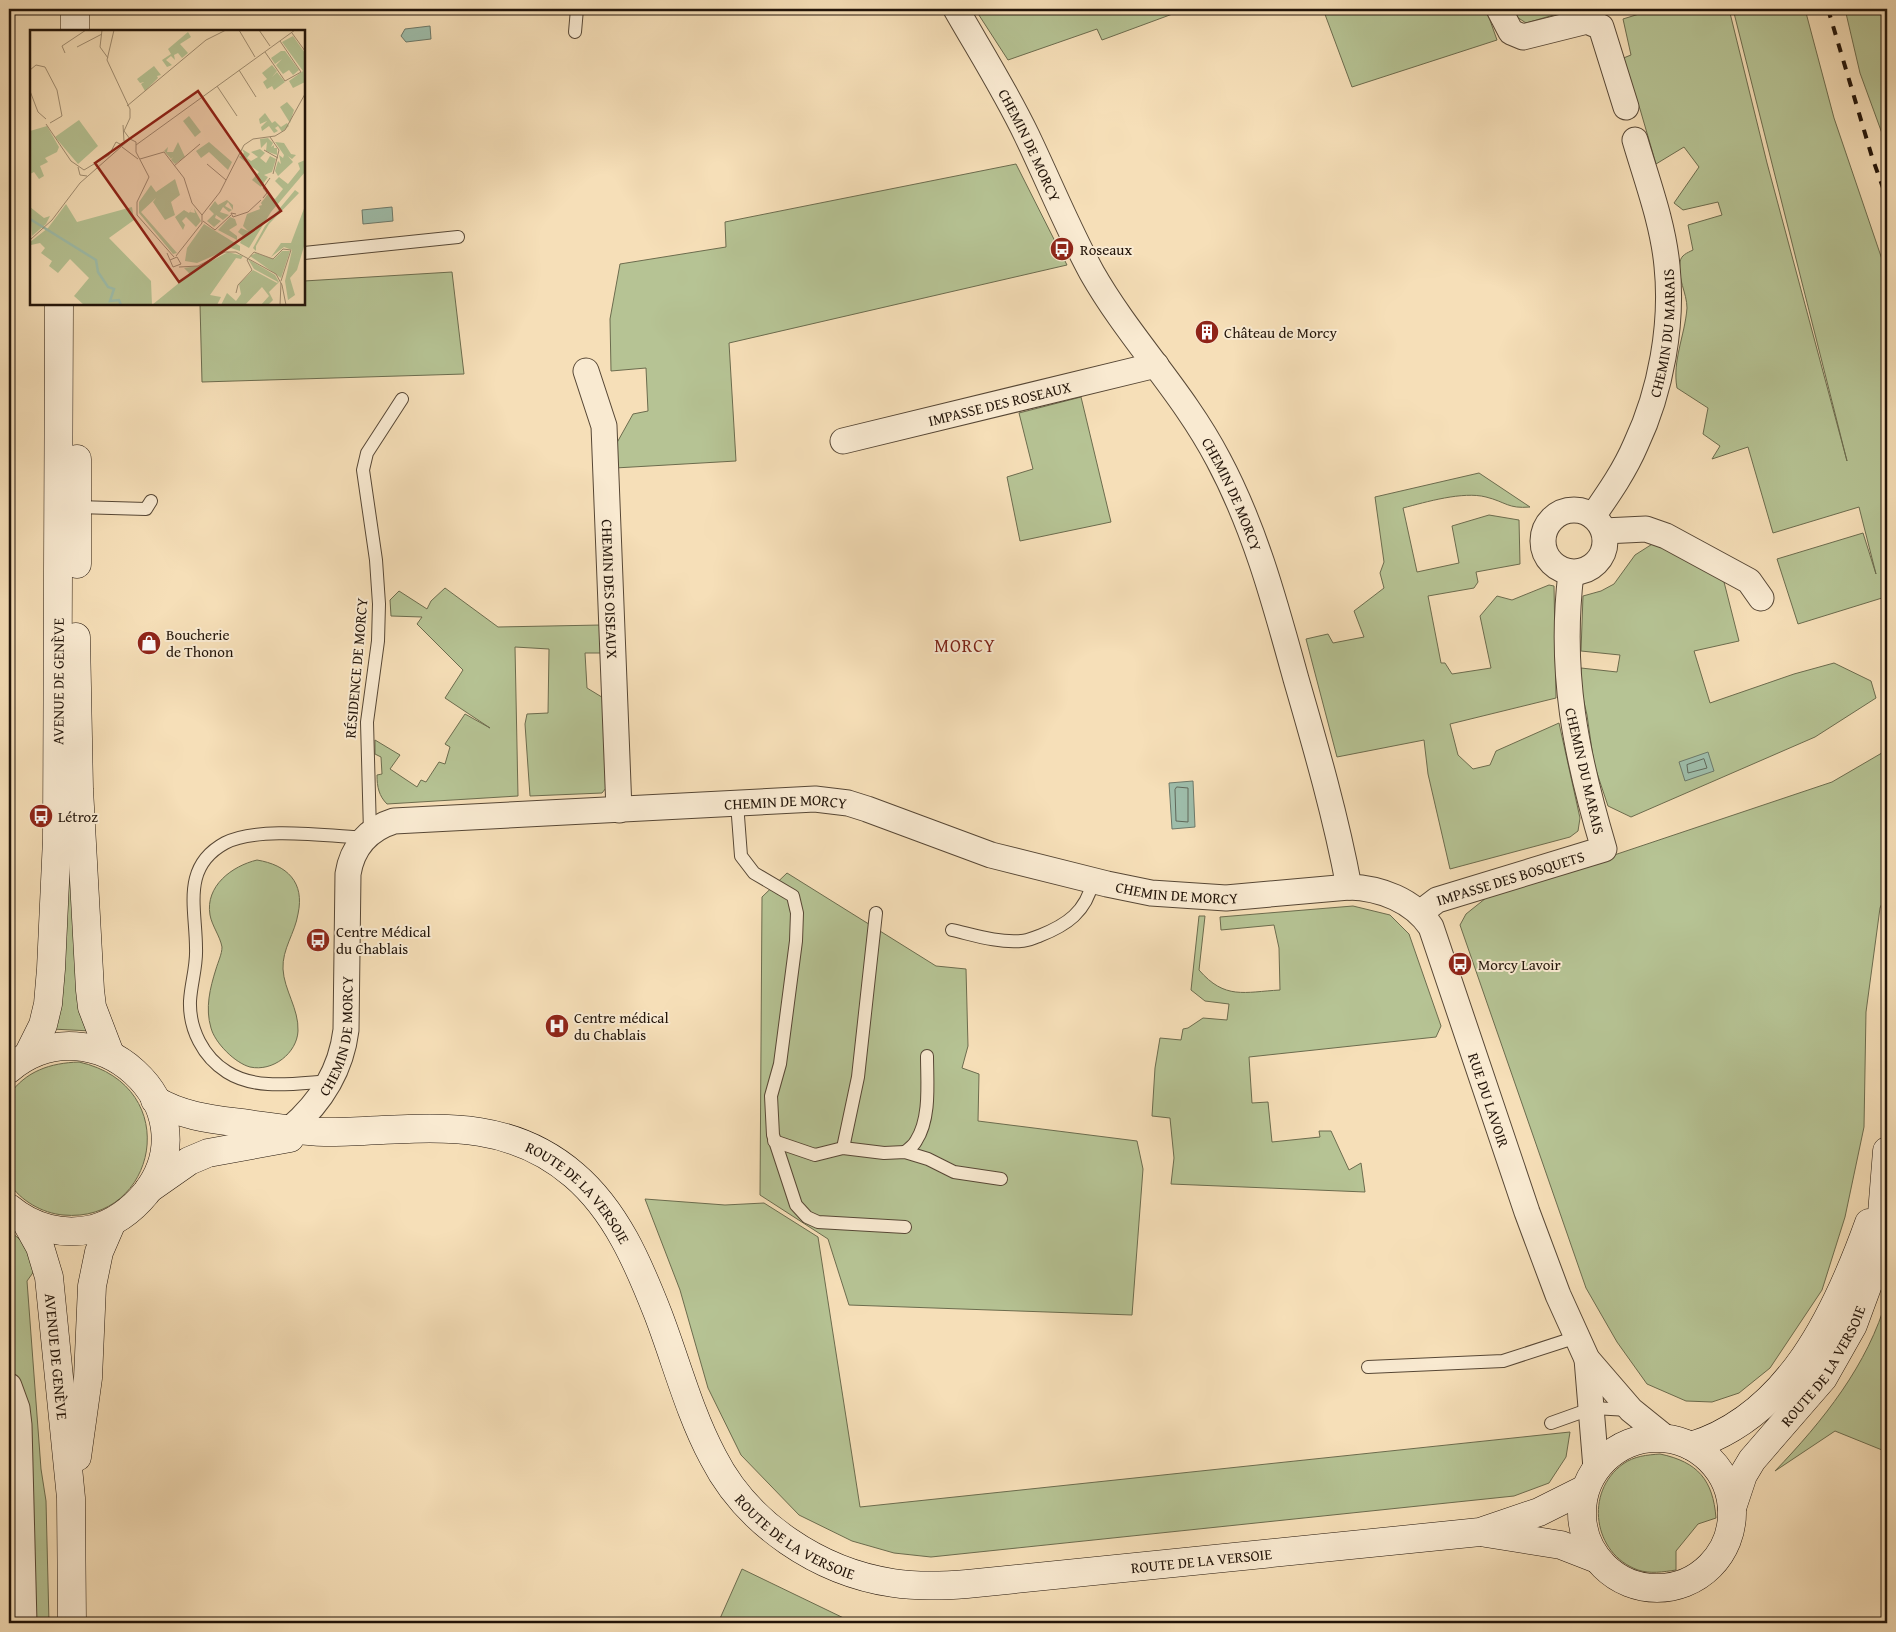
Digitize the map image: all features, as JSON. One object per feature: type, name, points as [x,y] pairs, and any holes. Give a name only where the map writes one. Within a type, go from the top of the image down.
[{"type":"main road","points":[[61,9],[61,30]]},
{"type":"main road","points":[[75,9],[75,30]]},
{"type":"main road","name":"AVENUE DE GENÈVE","points":[[19,1062],[43,1025],[48,1004],[54,896],[57,839],[59,305]]},
{"type":"main road","name":"AVENUE DE GENÈVE","points":[[78,305],[76,671],[79,789],[92,1007],[110,1054]]},
{"type":"main road","points":[[17,1214],[46,1228],[68,1232],[83,1231],[112,1222],[132,1208],[149,1189],[156,1176],[164,1146],[164,1130],[155,1100],[137,1073],[110,1054],[77,1046],[52,1048],[19,1062]]},
{"type":"main road","name":"ROUTE DE LA VERSOIE","points":[[155,1100],[192,1116],[320,1132],[447,1128],[476,1130],[527,1145],[571,1172],[600,1202],[629,1247],[646,1284],[703,1438],[728,1481],[743,1500],[779,1534],[821,1560],[844,1570],[892,1583],[917,1586],[967,1584],[1480,1532],[1539,1512],[1591,1479]]},
{"type":"main road","name":"ROUTE DE LA VERSOIE","points":[[149,1189],[189,1162],[208,1153],[320,1132]]},
{"type":"main road","name":"ROUTE DE LA VERSOIE","points":[[1732,1508],[1743,1475],[1752,1460],[1823,1378],[1853,1325],[1874,1268],[1880,1239],[1887,1151]]},
{"type":"main road","name":"ROUTE DE LA VERSOIE","points":[[1679,1442],[1707,1456],[1720,1471],[1729,1489],[1732,1508],[1731,1527],[1726,1545],[1716,1561],[1702,1574],[1686,1584],[1667,1589],[1648,1589],[1630,1584],[1612,1574],[1597,1559],[1587,1544],[1582,1526],[1582,1507],[1591,1479],[1607,1457],[1635,1441],[1651,1438],[1679,1442],[1725,1434],[1768,1400],[1805,1356],[1835,1308],[1847,1282],[1884,1179]]},
{"type":"main road","name":"AVENUE DE GENÈVE","points":[[17,1214],[40,1247],[49,1277],[71,1498],[72,1623]]},
{"type":"main road","name":"AVENUE DE GENÈVE","points":[[71,1498],[87,1392],[92,1286],[99,1252],[112,1222]]},
{"type":"main road","name":"ROUTE DE LA VERSOIE","points":[[1480,1532],[1561,1545],[1597,1559]]},
{"type":"street","name":"CHEMIN DE MORCY","points":[[290,1129],[319,1100],[331,1081],[340,1061],[346,1030],[348,874],[355,851],[368,835],[385,823],[402,819],[619,810],[815,799],[848,803],[992,855],[1143,892],[1195,897],[1240,897],[1349,887],[1338,831],[1251,529],[1218,457],[1184,404],[1114,308],[1090,269],[1026,135],[956,9]]},
{"type":"street","points":[[1499,9],[1511,32],[1523,37],[1587,21],[1601,27],[1626,107]]},
{"type":"street","name":"CHEMIN DU MARAIS","points":[[1598,524],[1614,486],[1637,444],[1653,399],[1666,334],[1667,266],[1660,228],[1635,140]]},
{"type":"street","name":"IMPASSE DES ROSEAUX","points":[[843,441],[1156,365]]},
{"type":"street","name":"CHEMIN DES OISEAUX","points":[[586,371],[604,426],[619,810]]},
{"type":"street","points":[[1583,511],[1598,524],[1606,541],[1599,561],[1582,572],[1571,573],[1562,571],[1548,561],[1542,545],[1545,528],[1552,518],[1561,512],[1583,511]]},
{"type":"street","points":[[1598,524],[1646,529],[1666,536],[1749,581],[1761,598]]},
{"type":"street","name":"CHEMIN DU MARAIS","points":[[1571,573],[1567,605],[1566,659],[1570,710],[1592,808],[1604,850]]},
{"type":"street","name":"IMPASSE DES BOSQUETS","points":[[1420,913],[1437,900],[1604,850]]},
{"type":"street","name":"RUE DU LAVOIR","points":[[1349,887],[1387,894],[1405,902],[1420,913],[1430,927],[1438,944],[1527,1212],[1558,1295],[1582,1348],[1631,1410],[1679,1442]]},
{"type":"street","name":"RUE DU LAVOIR","points":[[1582,1348],[1593,1408],[1591,1479]]},
{"type":"street","points":[[9,1386],[17,1408],[19,1425],[24,1623]]},
{"type":"lane","points":[[574,32],[577,9]]},
{"type":"lane","points":[[305,253],[458,237]]},
{"type":"lane","name":"RÉSIDENCE DE MORCY","points":[[368,835],[367,722],[378,641],[379,604],[376,560],[365,498],[363,461],[402,399]]},
{"type":"lane","points":[[77,508],[146,508],[151,501]]},
{"type":"lane","points":[[737,803],[741,856],[754,873],[794,896],[797,913],[796,941],[780,1064],[771,1096],[774,1140],[796,1205],[806,1217],[818,1222],[905,1227]]},
{"type":"lane","points":[[331,1081],[268,1084],[253,1082],[227,1072],[206,1053],[198,1040],[190,1014],[196,950],[193,889],[200,867],[207,858],[225,843],[235,838],[280,834],[368,835]]},
{"type":"lane","points":[[952,930],[1001,940],[1023,942],[1059,928],[1075,918],[1091,891],[1094,881]]},
{"type":"lane","points":[[843,1148],[858,1077],[876,913]]},
{"type":"lane","points":[[905,1152],[916,1141],[924,1120],[927,1095],[927,1056]]},
{"type":"lane","points":[[774,1140],[816,1156],[843,1148],[884,1153],[905,1152],[928,1159],[954,1172],[1001,1179]]},
{"type":"lane","points":[[1368,1367],[1502,1361],[1582,1348]]},
{"type":"lane","points":[[1551,1423],[1593,1408],[1631,1410]]},
{"type":"shaded area","points":[[975,9],[1186,9],[1102,40],[1097,29],[1008,60]]},
{"type":"shaded area","points":[[1323,9],[1486,9],[1497,40],[1352,87]]},
{"type":"shaded area","points":[[1512,9],[1564,9],[1564,12],[1526,23],[1514,15]]},
{"type":"shaded area","points":[[1655,9],[1729,9],[1767,163],[1847,461],[1733,9],[1805,9],[1834,118],[1887,274],[1887,618],[1882,598],[1798,624],[1777,559],[1863,533],[1876,574],[1859,507],[1773,533],[1748,447],[1712,459],[1720,446],[1703,434],[1708,408],[1677,388],[1677,358],[1687,308],[1679,268],[1683,256],[1693,250],[1688,225],[1722,215],[1718,202],[1683,210],[1674,203],[1699,167],[1684,147],[1656,164],[1640,109],[1621,59],[1631,55],[1623,19]]},
{"type":"shaded area","points":[[1845,9],[1887,9],[1887,147],[1860,73]]},
{"type":"shaded area","points":[[1016,164],[1067,265],[729,343],[736,461],[615,468],[614,448],[633,414],[648,411],[646,368],[611,371],[610,319],[620,264],[726,247],[725,222]]},
{"type":"shaded area","points":[[452,272],[464,374],[202,382],[200,305],[305,305],[305,281]]},
{"type":"shaded area","points":[[1081,397],[1111,522],[1020,541],[1007,477],[1033,469],[1019,413]]},
{"type":"shaded area","points":[[1479,473],[1530,507],[1517,507],[1486,497],[1467,495],[1444,498],[1403,508],[1417,572],[1459,563],[1452,526],[1489,515],[1519,520],[1520,564],[1476,572],[1478,582],[1474,588],[1428,596],[1441,663],[1445,663],[1452,674],[1491,668],[1480,616],[1497,596],[1512,600],[1549,585],[1554,586],[1556,698],[1450,724],[1458,755],[1473,769],[1490,765],[1496,751],[1559,723],[1580,818],[1578,831],[1570,837],[1450,869],[1428,774],[1424,740],[1337,757],[1306,639],[1328,634],[1333,643],[1364,637],[1354,611],[1384,588],[1380,573],[1384,562],[1375,497]]},
{"type":"shaded area","points":[[1657,541],[1723,578],[1739,641],[1694,651],[1710,703],[1794,674],[1834,663],[1871,681],[1876,698],[1815,737],[1631,817],[1608,806],[1594,764],[1581,689],[1581,668],[1617,672],[1620,655],[1581,651],[1583,596],[1601,591],[1614,584],[1635,555]]},
{"type":"shaded area","points":[[445,588],[498,627],[601,625],[605,653],[585,653],[587,688],[605,699],[610,783],[602,793],[530,796],[525,724],[527,714],[548,713],[549,649],[515,647],[518,796],[387,804],[384,801],[377,783],[377,775],[382,774],[381,757],[375,754],[375,740],[400,755],[390,769],[417,787],[421,780],[426,782],[439,762],[445,764],[450,747],[445,744],[465,714],[490,728],[445,698],[463,670],[417,624],[422,617],[391,616],[390,600],[399,591],[427,609],[431,601]]},
{"type":"shaded area","points":[[1887,750],[1887,892],[1880,908],[1866,1012],[1864,1127],[1845,1217],[1822,1290],[1770,1368],[1739,1393],[1712,1402],[1686,1401],[1647,1384],[1617,1342],[1586,1288],[1460,925],[1466,914],[1486,898],[1832,782]]},
{"type":"shaded area","points":[[257,860],[268,862],[285,871],[296,884],[299,893],[298,914],[283,962],[284,977],[298,1023],[297,1039],[293,1047],[282,1059],[275,1064],[259,1068],[244,1065],[226,1052],[213,1034],[208,1013],[210,991],[222,947],[210,915],[212,895],[216,886],[230,872]]},
{"type":"shaded area","points":[[74,862],[91,1031],[52,1029],[65,863]]},
{"type":"shaded area","points":[[787,873],[936,966],[966,969],[968,1046],[962,1068],[979,1074],[978,1121],[1137,1141],[1143,1169],[1132,1315],[849,1305],[828,1239],[760,1195],[762,897]]},
{"type":"shaded area","points":[[1353,906],[1390,915],[1409,934],[1441,1026],[1436,1037],[1249,1057],[1252,1103],[1268,1102],[1272,1142],[1320,1137],[1319,1131],[1331,1131],[1349,1170],[1361,1163],[1365,1192],[1171,1184],[1174,1158],[1170,1118],[1152,1116],[1155,1068],[1160,1038],[1181,1040],[1183,1029],[1188,1028],[1203,1018],[1227,1020],[1229,1004],[1205,1001],[1191,990],[1199,916],[1205,916],[1199,970],[1208,980],[1227,990],[1256,992],[1280,990],[1279,948],[1274,925],[1221,930],[1220,917]]},
{"type":"shaded area","points":[[79,1062],[113,1076],[135,1097],[146,1123],[146,1151],[138,1177],[120,1198],[95,1212],[55,1214],[40,1209],[26,1201],[9,1183],[9,1095],[31,1074],[58,1064]]},
{"type":"shaded area","points":[[645,1199],[725,1205],[764,1203],[818,1237],[860,1507],[1570,1432],[1566,1457],[1549,1483],[1514,1496],[931,1557],[894,1553],[852,1541],[799,1515],[741,1455],[708,1388],[680,1290]]},
{"type":"shaded area","points":[[9,1230],[26,1245],[37,1267],[27,1281],[41,1469],[46,1501],[49,1623],[32,1623],[15,1380],[9,1370]]},
{"type":"shaded area","points":[[1887,1298],[1887,1452],[1835,1431],[1775,1471],[1827,1412],[1842,1391],[1868,1346],[1879,1323]]},
{"type":"shaded area","points":[[1660,1454],[1684,1462],[1701,1475],[1711,1493],[1716,1518],[1698,1524],[1676,1551],[1676,1570],[1647,1572],[1638,1570],[1623,1562],[1611,1551],[1603,1537],[1599,1522],[1599,1506],[1603,1490],[1611,1476],[1623,1464],[1645,1455]]},
{"type":"shaded area","points":[[742,1569],[854,1623],[718,1623]]},
{"type":"water","points":[[430,26],[431,39],[406,42],[401,36],[405,29]]},
{"type":"water","points":[[392,207],[393,221],[363,224],[362,210]]},
{"type":"water","points":[[1708,752],[1714,771],[1685,781],[1679,762]]},
{"type":"water","points":[[1193,781],[1195,827],[1172,829],[1169,783]]},
{"type":"railway","points":[[1828,9],[1872,157],[1887,199]]},
{"type":"place","name":"Roseaux","points":[[1062,249]]},
{"type":"place","name":"Château de Morcy","points":[[1207,332]]},
{"type":"place","name":"Boucherie de Thonon","points":[[149,643]]},
{"type":"place","name":"Létroz","points":[[41,816]]},
{"type":"place","name":"Centre Médical du Chablais","points":[[318,940]]},
{"type":"place","name":"Morcy Lavoir","points":[[1460,964]]},
{"type":"place","name":"Centre médical du Chablais","points":[[557,1026]]},
{"type":"district","name":"MORCY","points":[[965,645]]}]
